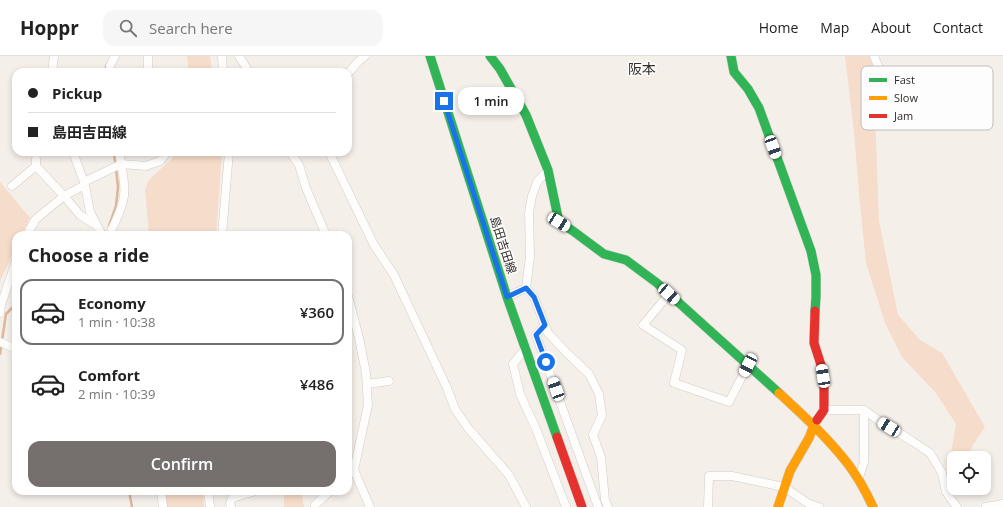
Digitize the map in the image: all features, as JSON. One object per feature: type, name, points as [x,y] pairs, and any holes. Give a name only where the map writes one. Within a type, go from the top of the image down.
[{"type":"street","points":[[52,68],[54,56]]},
{"type":"street","points":[[110,68],[115,56]]},
{"type":"street","points":[[148,56],[148,68]]},
{"type":"street","points":[[222,56],[223,68]]},
{"type":"street","points":[[239,56],[246,68]]},
{"type":"street","points":[[352,68],[365,56]]},
{"type":"street","name":"島田吉田線","points":[[430,56],[507,297],[582,507]]},
{"type":"street","points":[[490,56],[500,69],[526,115],[548,170],[559,222],[604,254],[626,260],[657,283],[748,365],[814,425],[849,465],[863,486],[873,507]]},
{"type":"street","points":[[731,56],[734,72],[748,89],[759,108],[811,251],[816,275],[814,342],[821,365],[824,387],[824,410],[814,425],[809,438],[790,471],[778,507]]},
{"type":"street","points":[[874,56],[878,66]]},
{"type":"street","points":[[74,156],[84,184],[90,212],[100,231]]},
{"type":"street","points":[[111,231],[118,218],[124,196],[123,172],[120,156]]},
{"type":"street","points":[[29,231],[35,220],[64,196],[110,169],[121,165],[146,166],[160,161],[164,156]]},
{"type":"street","points":[[222,231],[229,156]]},
{"type":"street","points":[[293,156],[299,165],[306,188],[324,231]]},
{"type":"street","points":[[331,156],[374,245],[394,275],[447,388],[455,409],[468,428],[509,475],[526,507]]},
{"type":"street","points":[[12,186],[36,162],[80,215],[100,231]]},
{"type":"street","points":[[548,170],[537,182],[532,196],[529,212],[530,257],[526,288],[534,297],[548,333],[589,374],[600,394],[602,416],[593,435],[601,457],[605,500],[608,507]]},
{"type":"street","points":[[0,313],[1,305],[12,281]]},
{"type":"street","points":[[507,297],[526,288]]},
{"type":"street","points":[[669,294],[643,325],[682,350],[674,383],[729,402],[748,365]]},
{"type":"street","points":[[352,310],[366,373],[368,405],[352,463]]},
{"type":"street","points":[[545,325],[536,335],[598,507]]},
{"type":"street","points":[[352,332],[358,332]]},
{"type":"street","points":[[526,348],[513,364],[520,394],[536,429],[566,507]]},
{"type":"street","points":[[367,384],[389,381]]},
{"type":"street","points":[[824,410],[864,410],[930,454],[942,473],[946,492],[957,507]]},
{"type":"street","points":[[858,480],[864,462],[864,410]]},
{"type":"street","points":[[352,474],[370,507]]},
{"type":"street","points":[[708,507],[709,476],[732,476],[784,487],[809,504],[819,507]]},
{"type":"street","points":[[161,495],[163,507]]},
{"type":"street","points":[[208,495],[210,507]]},
{"type":"street","points":[[231,507],[230,504],[232,498],[242,495]]},
{"type":"street","points":[[315,507],[314,505],[325,495]]},
{"type":"street","points":[[986,507],[1003,504]]},
{"type":"shaded area","points":[[187,56],[210,56],[212,68],[188,68]]},
{"type":"shaded area","points":[[845,56],[872,56],[874,66],[861,66],[861,130],[876,130],[879,221],[898,315],[920,340],[942,353],[985,427],[970,451],[951,451],[956,424],[936,393],[902,357],[885,323],[866,263],[854,132]]},
{"type":"shaded area","points":[[175,156],[222,156],[216,231],[149,231],[145,189],[149,180]]},
{"type":"shaded area","points":[[0,182],[30,218],[24,231],[12,231],[12,256],[0,281]]},
{"type":"shaded area","points":[[162,495],[203,495],[204,507],[161,507]]},
{"type":"shaded area","points":[[284,495],[302,495],[304,507],[284,507]]},
{"type":"waterway","points":[[106,68],[107,64]]},
{"type":"waterway","points":[[109,226],[116,206],[118,187],[114,156]]},
{"type":"waterway","points":[[0,354],[6,314],[12,308]]},
{"type":"waterway","points":[[130,495],[132,507]]},
{"type":"traffic: fast","points":[[430,56],[507,297],[557,437]]},
{"type":"traffic: fast","points":[[490,56],[500,69],[526,115],[548,170],[559,222],[604,254],[626,260],[657,283],[779,393]]},
{"type":"traffic: fast","points":[[731,56],[734,72],[748,89],[759,108],[811,251],[816,275],[815,311]]},
{"type":"traffic: slow","points":[[779,393],[815,427],[840,454],[852,469],[865,490],[873,507]]},
{"type":"traffic: slow","points":[[778,507],[790,471],[809,438],[817,420]]},
{"type":"traffic: jam","points":[[815,311],[814,343],[821,365],[824,387],[824,410],[817,420]]},
{"type":"traffic: jam","points":[[557,437],[582,507]]},
{"type":"district","name":"阪本","points":[[642,69]]},
{"type":"route","points":[[444,101],[507,297],[526,288],[534,297],[545,325],[536,335],[546,362]]}]
